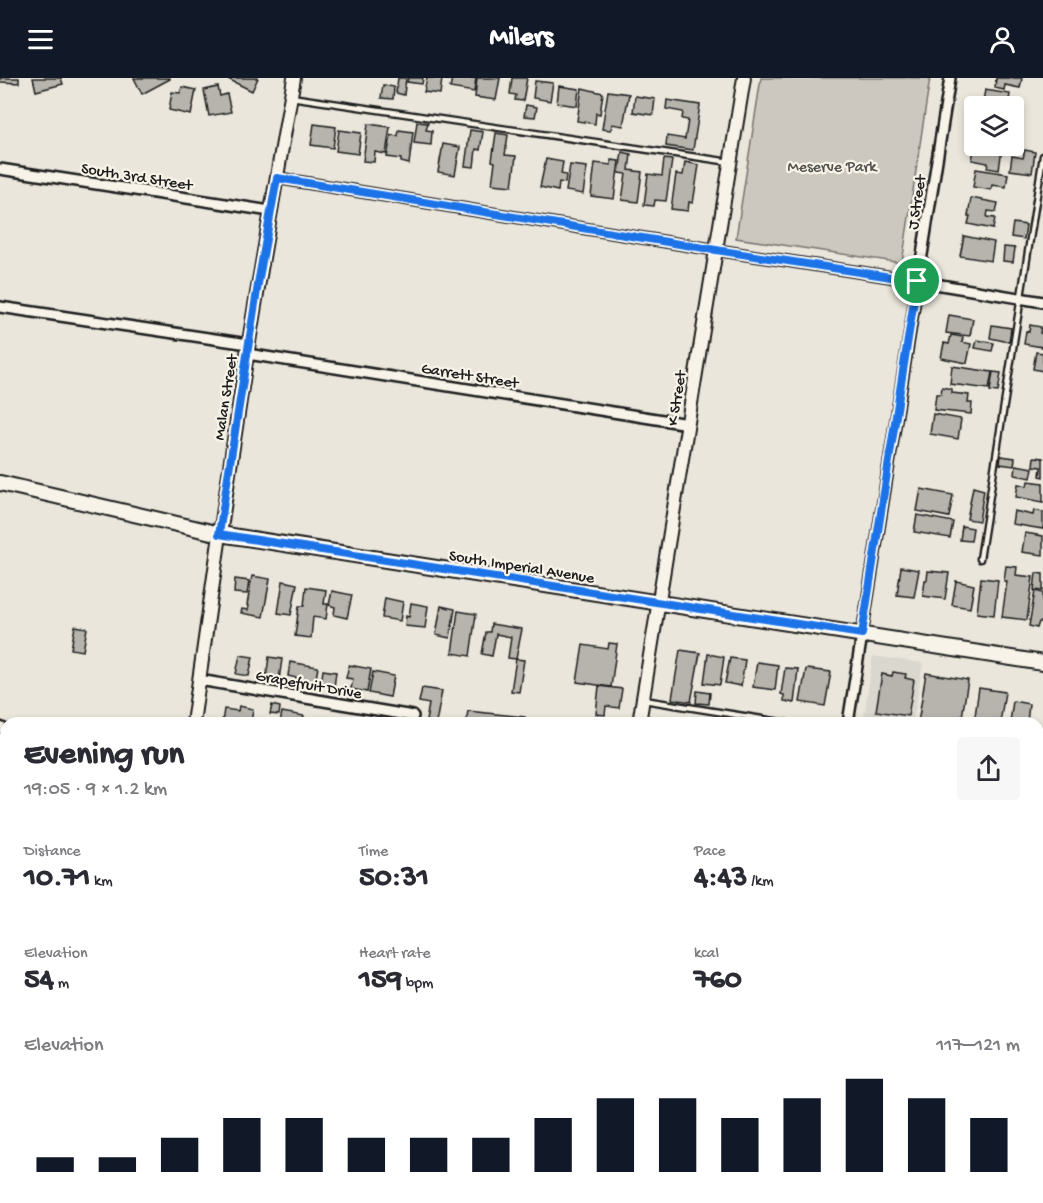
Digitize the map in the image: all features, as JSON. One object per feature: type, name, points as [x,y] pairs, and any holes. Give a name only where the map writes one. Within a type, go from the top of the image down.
[{"type":"main road","name":"South Imperial Avenue","points":[[0,483],[219,534],[1043,663]]},
{"type":"street","name":"Malan Street","points":[[194,717],[219,534],[270,211],[294,78]]},
{"type":"street","name":"K Street","points":[[640,717],[744,78]]},
{"type":"street","name":"J Street","points":[[849,717],[950,78]]},
{"type":"street","name":"South 3rd Street","points":[[0,169],[270,211]]},
{"type":"street","points":[[277,178],[1043,302]]},
{"type":"street","name":"Garrett Street","points":[[0,307],[688,424]]},
{"type":"street","name":"Grapefruit Drive","points":[[199,680],[413,716]]},
{"type":"lane","points":[[290,97],[730,162]]},
{"type":"lane","points":[[980,559],[1043,156]]},
{"type":"lane","points":[[643,700],[748,717]]},
{"type":"shaded area","points":[[873,656],[923,663],[914,717],[864,717]]},
{"type":"green space","name":"Meserve Park","points":[[761,78],[930,78],[902,263],[736,238]]},
{"type":"building","points":[[0,78],[19,78],[19,83],[0,82]]},
{"type":"building","points":[[33,78],[61,78],[63,84],[36,91]]},
{"type":"building","points":[[134,78],[170,78],[170,79],[142,94]]},
{"type":"building","points":[[228,78],[258,78],[252,91]]},
{"type":"building","points":[[398,78],[406,78],[404,95],[396,93]]},
{"type":"building","points":[[408,78],[423,78],[422,84],[407,82]]},
{"type":"building","points":[[427,78],[448,78],[448,80],[442,79],[440,94],[424,92]]},
{"type":"building","points":[[452,78],[476,78],[474,92],[450,88]]},
{"type":"building","points":[[477,78],[500,78],[496,100],[475,97]]},
{"type":"building","points":[[512,78],[527,78],[523,101],[515,100],[516,95],[510,94]]},
{"type":"building","points":[[996,78],[1022,78],[1020,88],[1005,85],[1004,90],[995,88]]},
{"type":"building","points":[[535,81],[553,83],[550,101],[533,98]]},
{"type":"building","points":[[383,85],[394,87],[393,99],[381,98]]},
{"type":"building","points":[[559,86],[579,89],[577,106],[557,103]]},
{"type":"building","points":[[182,87],[196,90],[191,115],[169,110],[172,92],[180,93]]},
{"type":"building","points":[[218,87],[220,96],[227,94],[231,112],[209,116],[204,90]]},
{"type":"building","points":[[582,88],[603,93],[600,114],[596,113],[595,124],[577,121]]},
{"type":"building","points":[[985,90],[1010,94],[1010,96],[984,96]]},
{"type":"building","points":[[608,91],[629,94],[623,126],[612,124],[611,130],[602,129]]},
{"type":"building","points":[[635,96],[655,99],[653,115],[633,112]]},
{"type":"building","points":[[667,100],[700,105],[693,150],[666,146],[667,136],[685,139],[688,120],[682,119],[683,112],[666,109]]},
{"type":"building","points":[[526,105],[537,107],[535,117],[524,116]]},
{"type":"building","points":[[417,122],[428,123],[426,130],[432,131],[431,145],[414,143]]},
{"type":"building","points":[[314,124],[336,127],[333,148],[311,145]]},
{"type":"building","points":[[368,124],[390,127],[386,154],[375,152],[374,162],[363,161]]},
{"type":"building","points":[[339,130],[361,133],[358,154],[336,151]]},
{"type":"building","points":[[399,130],[413,132],[409,164],[401,162],[401,159],[387,157],[391,135],[398,136]]},
{"type":"building","points":[[470,130],[483,132],[480,150],[476,149],[474,167],[465,166]]},
{"type":"building","points":[[496,133],[508,135],[505,155],[516,156],[512,186],[492,184]]},
{"type":"building","points":[[443,144],[460,147],[455,175],[438,172]]},
{"type":"building","points":[[1025,150],[1035,152],[1032,173],[1010,170],[1012,156],[1023,158]]},
{"type":"building","points":[[622,152],[631,154],[629,170],[642,172],[638,202],[622,200],[626,174],[619,173]]},
{"type":"building","points":[[973,156],[1001,156],[999,170],[987,168],[988,163],[972,160]]},
{"type":"building","points":[[546,159],[563,162],[561,174],[566,175],[565,183],[559,182],[558,191],[540,187]]},
{"type":"building","points":[[664,159],[672,160],[666,201],[655,200],[654,206],[644,205],[648,174],[662,176]]},
{"type":"building","points":[[611,160],[619,161],[614,199],[591,196],[595,163],[611,165]]},
{"type":"building","points":[[685,162],[699,165],[693,203],[689,202],[688,211],[671,209],[676,174],[683,175]]},
{"type":"building","points":[[570,165],[587,167],[583,194],[566,191]]},
{"type":"building","points":[[976,169],[1008,174],[1006,187],[992,185],[991,190],[973,187]]},
{"type":"building","points":[[971,198],[998,203],[996,212],[988,211],[987,217],[995,218],[993,229],[968,224]]},
{"type":"building","points":[[1013,223],[1026,225],[1024,239],[1011,237]]},
{"type":"building","points":[[964,236],[994,242],[991,261],[960,256]]},
{"type":"building","points":[[1004,247],[1015,248],[1013,262],[1003,261]]},
{"type":"building","points":[[949,315],[973,319],[970,336],[946,333]]},
{"type":"building","points":[[992,325],[1011,328],[1009,342],[990,338]]},
{"type":"building","points":[[1030,325],[1041,327],[1043,347],[1024,344],[1026,331],[1029,332]]},
{"type":"building","points":[[951,335],[963,337],[962,342],[971,344],[967,363],[941,358],[944,343],[949,344]]},
{"type":"building","points":[[977,340],[994,343],[992,351],[975,348]]},
{"type":"building","points":[[1036,352],[1043,353],[1043,371],[1033,369]]},
{"type":"building","points":[[952,366],[992,372],[989,389],[950,384]]},
{"type":"building","points":[[993,372],[1001,373],[998,392],[990,391]]},
{"type":"building","points":[[942,387],[952,389],[952,393],[969,395],[968,403],[972,403],[971,414],[934,410],[936,394],[941,394]]},
{"type":"building","points":[[933,414],[961,419],[958,439],[930,434]]},
{"type":"building","points":[[1001,456],[1015,458],[1014,466],[1000,464]]},
{"type":"building","points":[[1034,457],[1043,458],[1043,477],[1040,476],[1041,467],[1033,466]]},
{"type":"building","points":[[1016,465],[1033,468],[1031,478],[1015,475]]},
{"type":"building","points":[[1028,481],[1043,483],[1043,502],[1016,497],[1018,484],[1027,486]]},
{"type":"building","points":[[973,487],[984,490],[979,521],[967,519]]},
{"type":"building","points":[[921,489],[953,495],[949,517],[917,511]]},
{"type":"building","points":[[1034,510],[1043,512],[1043,529],[1012,524],[1014,511],[1033,515]]},
{"type":"building","points":[[917,515],[953,522],[950,538],[914,532]]},
{"type":"building","points":[[962,526],[973,528],[971,541],[960,540]]},
{"type":"building","points":[[1025,533],[1043,536],[1043,555],[1022,552]]},
{"type":"building","points":[[1006,566],[1017,567],[1016,575],[1033,577],[1027,620],[1002,617],[1007,581],[1004,581]]},
{"type":"building","points":[[901,567],[919,570],[914,597],[897,595]]},
{"type":"building","points":[[928,571],[949,573],[945,599],[923,596]]},
{"type":"building","points":[[1036,573],[1043,574],[1043,591],[1034,590]]},
{"type":"building","points":[[252,576],[270,579],[263,617],[241,613],[242,609],[248,610]]},
{"type":"building","points":[[981,578],[998,580],[994,615],[977,613]]},
{"type":"building","points":[[235,579],[249,581],[247,594],[234,593]]},
{"type":"building","points":[[283,581],[297,584],[291,615],[278,613]]},
{"type":"building","points":[[956,581],[974,585],[970,608],[952,605]]},
{"type":"building","points":[[306,587],[326,590],[324,604],[328,604],[326,619],[313,617],[311,638],[295,636],[299,606],[304,606]]},
{"type":"building","points":[[332,591],[352,595],[347,618],[334,615],[335,607],[329,605]]},
{"type":"building","points":[[1035,591],[1043,593],[1043,622],[1039,622],[1037,628],[1029,626]]},
{"type":"building","points":[[385,598],[403,602],[400,621],[382,618]]},
{"type":"building","points":[[411,603],[428,606],[425,628],[405,626]]},
{"type":"building","points":[[441,606],[455,609],[450,638],[436,635]]},
{"type":"building","points":[[458,611],[476,614],[470,656],[452,653]]},
{"type":"building","points":[[491,624],[522,629],[516,659],[508,658],[511,637],[496,634],[492,656],[482,654],[486,632],[490,632]]},
{"type":"building","points":[[75,626],[87,628],[83,651],[71,649]]},
{"type":"building","points":[[609,643],[617,644],[611,687],[577,682],[583,645],[608,649]]},
{"type":"building","points":[[680,650],[700,653],[691,702],[672,699]]},
{"type":"building","points":[[708,654],[724,657],[720,685],[704,683]]},
{"type":"building","points":[[240,655],[253,657],[249,676],[236,674]]},
{"type":"building","points":[[269,657],[282,659],[279,680],[266,678]]},
{"type":"building","points":[[730,658],[745,660],[741,686],[725,683]]},
{"type":"building","points":[[516,659],[524,660],[519,692],[511,691]]},
{"type":"building","points":[[290,662],[318,667],[315,684],[297,681],[297,678],[288,676]]},
{"type":"building","points":[[757,662],[778,665],[775,690],[753,687]]},
{"type":"building","points":[[349,665],[371,669],[367,692],[351,689],[353,679],[346,678]]},
{"type":"building","points":[[785,668],[798,669],[794,703],[784,701],[784,695],[781,694]]},
{"type":"building","points":[[806,669],[831,672],[825,706],[800,702]]},
{"type":"building","points":[[323,670],[336,672],[334,687],[321,685]]},
{"type":"building","points":[[373,672],[394,676],[390,697],[369,693]]},
{"type":"building","points":[[893,672],[906,674],[905,678],[914,680],[908,716],[876,711],[882,674],[892,676]]},
{"type":"building","points":[[926,673],[968,680],[962,717],[919,717]]},
{"type":"building","points":[[599,686],[622,689],[619,708],[606,706],[605,715],[596,714]]},
{"type":"building","points":[[422,688],[442,691],[437,717],[427,717],[429,704],[419,702]]},
{"type":"building","points":[[979,688],[1005,692],[1001,717],[975,717]]},
{"type":"building","points":[[697,691],[710,693],[709,704],[696,703]]},
{"type":"building","points":[[1013,701],[1029,704],[1028,717],[1011,717]]},
{"type":"building","points":[[272,705],[280,707],[279,715],[270,714]]},
{"type":"building","points":[[239,706],[253,709],[252,717],[223,717],[224,709],[238,711]]},
{"type":"building","points":[[468,711],[525,717],[467,717]]},
{"type":"building","points":[[282,712],[304,716],[304,717],[281,717]]},
{"type":"route","points":[[277,178],[917,281],[862,634],[219,534],[277,178]]}]
